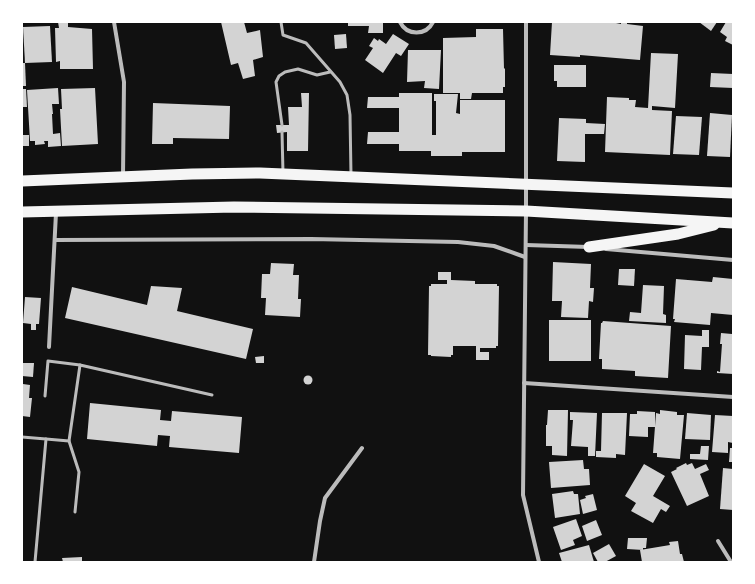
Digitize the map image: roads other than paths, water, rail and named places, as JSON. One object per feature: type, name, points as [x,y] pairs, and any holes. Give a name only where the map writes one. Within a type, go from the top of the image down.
[{"type":"highway","points":[[22,181],[192,174],[283,174],[733,193]]},
{"type":"highway","points":[[22,212],[234,207],[526,211],[730,222]]},
{"type":"highway","points":[[589,247],[678,234],[730,222]]},
{"type":"street","points":[[114,22],[124,82],[123,177]]},
{"type":"street","points":[[400,22],[405,29],[416,33],[427,30],[433,22]]},
{"type":"street","points":[[526,22],[526,245],[523,495],[539,562]]},
{"type":"street","points":[[50,346],[56,210]]},
{"type":"street","points":[[55,240],[311,239],[458,242],[494,246],[525,256]]},
{"type":"street","points":[[526,245],[589,247],[733,260]]},
{"type":"street","points":[[524,383],[733,397]]},
{"type":"street","points":[[314,562],[325,498],[362,448]]},
{"type":"street","points":[[718,541],[731,562]]},
{"type":"lane","points":[[281,22],[283,36],[306,43],[340,82],[347,95],[350,115],[350,177]]},
{"type":"lane","points":[[282,125],[276,86],[279,76],[285,72],[298,69],[317,75],[330,72]]},
{"type":"lane","points":[[282,132],[283,174]]},
{"type":"lane","points":[[45,396],[48,361],[80,365],[212,395]]},
{"type":"lane","points":[[75,512],[79,472],[69,441],[80,365]]},
{"type":"lane","points":[[22,437],[69,441]]},
{"type":"lane","points":[[35,562],[46,439]]}]
